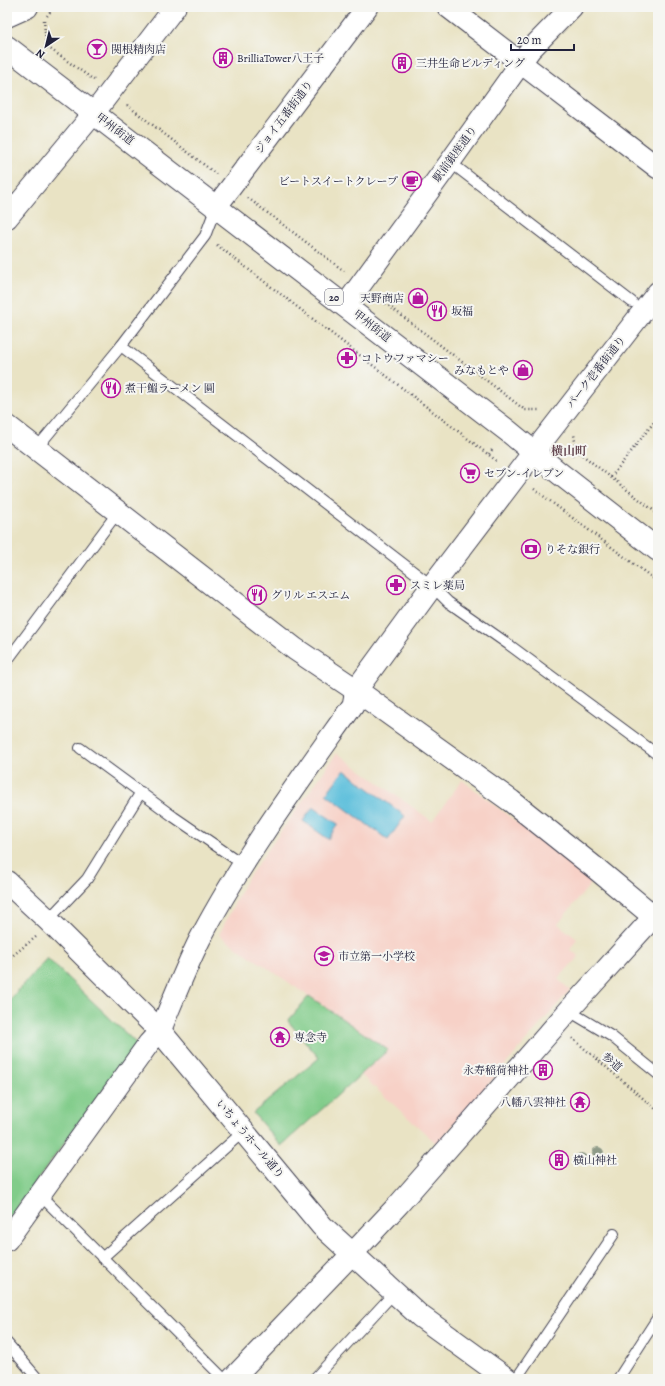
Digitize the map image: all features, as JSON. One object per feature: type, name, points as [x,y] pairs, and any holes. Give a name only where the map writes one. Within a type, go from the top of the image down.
[{"type":"main road","points":[[7,16],[27,7]]},
{"type":"main road","name":"甲州街道","points":[[7,47],[534,452],[658,550]]},
{"type":"main road","points":[[7,426],[295,649],[356,690],[511,801],[657,916]]},
{"type":"main road","points":[[356,690],[432,586],[534,452]]},
{"type":"main road","name":"いちょうホール通り","points":[[7,882],[43,927],[160,1031],[322,1226],[420,1316],[508,1379]]},
{"type":"street","points":[[7,218],[94,113],[175,7]]},
{"type":"street","name":"ジョイ五番街通り","points":[[216,207],[367,7]]},
{"type":"street","points":[[448,7],[520,64],[658,168]]},
{"type":"street","name":"駅前銀座通り","points":[[345,306],[454,166],[530,50],[572,7]]},
{"type":"street","name":"パーク壱番街通り","points":[[534,452],[648,304]]},
{"type":"street","points":[[7,1240],[149,1043],[160,1031],[200,940],[244,865],[289,795],[353,705],[356,690]]},
{"type":"street","points":[[232,1379],[399,1204],[563,1018],[657,916]]},
{"type":"lane","points":[[454,166],[648,304]]},
{"type":"lane","points":[[36,449],[121,346],[205,236],[216,207]]},
{"type":"lane","points":[[121,346],[432,586],[448,602],[508,644],[658,755]]},
{"type":"lane","points":[[7,661],[118,512]]},
{"type":"lane","points":[[80,748],[174,817],[244,865]]},
{"type":"lane","points":[[43,927],[87,879],[141,792]]},
{"type":"lane","points":[[563,1018],[611,1036],[658,1074]]},
{"type":"lane","points":[[102,1258],[244,1132]]},
{"type":"lane","points":[[40,1195],[224,1379]]},
{"type":"lane","points":[[508,1379],[614,1234]]},
{"type":"lane","points":[[314,1379],[394,1293]]},
{"type":"lane","points":[[618,1379],[658,1317]]},
{"type":"lane","points":[[7,1343],[38,1379]]},
{"type":"path","points":[[44,20],[46,46],[94,81]]},
{"type":"path","points":[[128,106],[220,177]]},
{"type":"path","points":[[250,200],[346,273]]},
{"type":"path","points":[[217,245],[498,462]]},
{"type":"path","points":[[375,295],[524,410]]},
{"type":"path","points":[[611,477],[658,417]]},
{"type":"path","points":[[489,454],[492,450]]},
{"type":"path","points":[[572,455],[576,450],[658,514]]},
{"type":"path","points":[[532,488],[658,582]]},
{"type":"path","points":[[7,960],[43,927]]},
{"type":"path","name":"参道","points":[[563,1018],[658,1111]]},
{"type":"shaded area","points":[[337,753],[432,821],[462,780],[593,881],[558,924],[577,939],[570,950],[579,956],[558,979],[570,990],[437,1144],[361,1075],[388,1050],[219,935],[245,882]]},
{"type":"green space","points":[[47,958],[137,1044],[7,1221],[7,1003]]},
{"type":"green space","points":[[309,996],[388,1050],[281,1146],[253,1113],[319,1058],[288,1021]]},
{"type":"water","points":[[344,770],[405,816],[388,840],[326,794]]},
{"type":"water","points":[[313,807],[338,824],[328,839],[303,821]]},
{"type":"place","name":"関根精肉店","points":[[97,49]]},
{"type":"place","name":"BrilliaTower八王子","points":[[223,58]]},
{"type":"place","name":"三井生命ビルディング","points":[[402,63]]},
{"type":"place","name":"ビートスイートクレープ","points":[[412,181]]},
{"type":"place","name":"天野商店","points":[[418,298]]},
{"type":"place","name":"坂福","points":[[437,311]]},
{"type":"place","name":"コトウファマシー","points":[[347,358]]},
{"type":"place","name":"みなもとや","points":[[523,370]]},
{"type":"place","name":"煮干鰮ラーメン 圓","points":[[111,388]]},
{"type":"place","name":"セブン-イレブン","points":[[470,473]]},
{"type":"place","name":"りそな銀行","points":[[531,549]]},
{"type":"place","name":"スミレ薬局","points":[[396,585]]},
{"type":"place","name":"グリル エスエム","points":[[257,595]]},
{"type":"place","name":"市立第一小学校","points":[[324,956]]},
{"type":"place","name":"専念寺","points":[[280,1037]]},
{"type":"place","name":"永寿稲荷神社","points":[[543,1070]]},
{"type":"place","name":"八幡八雲神社","points":[[580,1102]]},
{"type":"place","name":"横山神社","points":[[559,1160]]},
{"type":"district","name":"横山町","points":[[569,451]]}]
